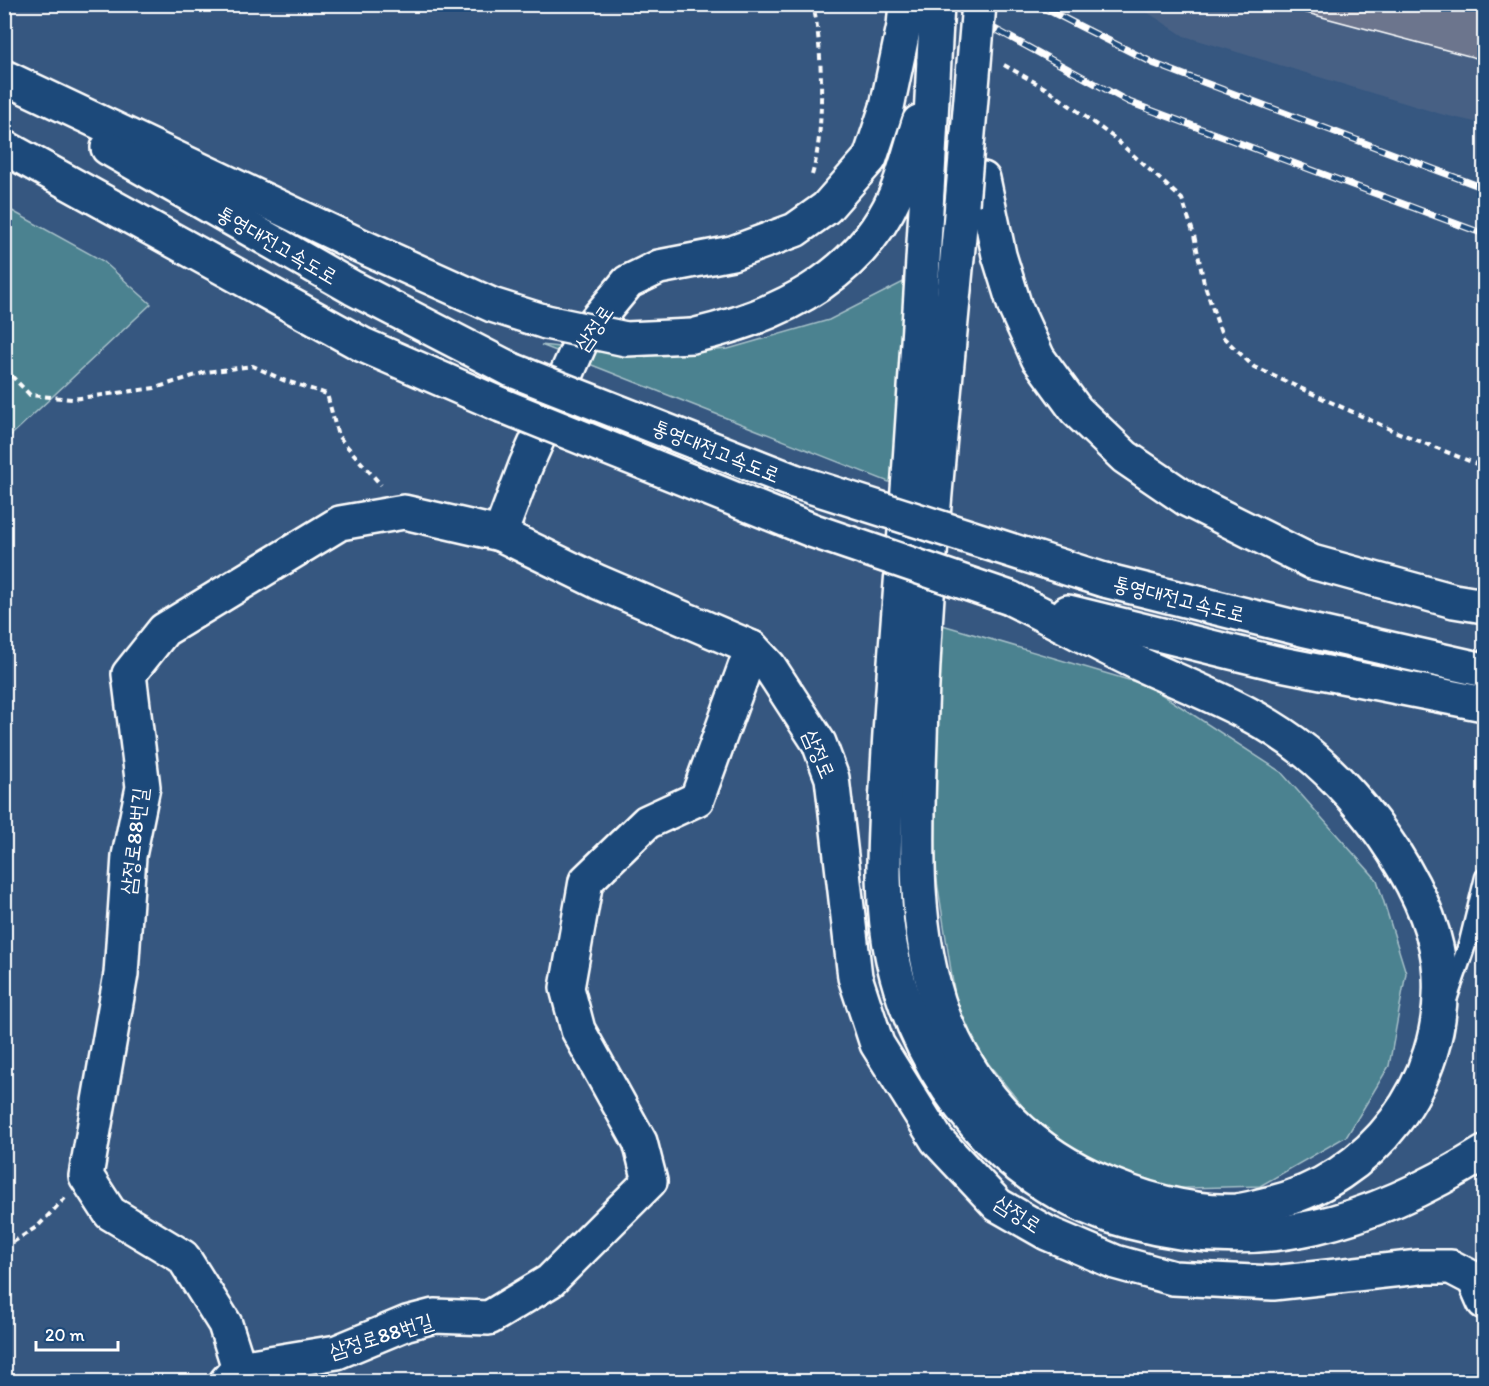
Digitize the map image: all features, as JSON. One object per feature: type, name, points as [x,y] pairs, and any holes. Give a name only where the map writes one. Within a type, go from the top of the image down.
[{"type":"main road","name":"삼정로","points":[[906,4],[887,107],[870,158],[826,208],[795,230],[732,254],[659,267],[628,282],[584,335],[526,465],[500,534],[598,582],[752,648],[769,666],[819,743],[832,778],[855,977],[877,1044],[937,1140],[998,1205],[1047,1233],[1115,1262],[1173,1278],[1273,1283],[1419,1267],[1451,1267],[1474,1279],[1485,1302]]},
{"type":"main road","points":[[937,4],[923,270],[892,696],[883,889],[892,958],[906,1007],[930,1064],[963,1112],[998,1149],[1031,1176],[1067,1198],[1109,1217],[1165,1232],[1234,1237],[1300,1230],[1356,1218],[1437,1183],[1485,1153]]},
{"type":"main road","points":[[978,19],[982,179],[999,255],[1015,307],[1038,358],[1076,410],[1125,457],[1188,500],[1312,562],[1454,601],[1485,606]]},
{"type":"main road","points":[[978,19],[923,618],[918,807],[925,944],[942,1013],[955,1044],[992,1102],[1021,1131],[1060,1160],[1112,1186],[1145,1198],[1190,1208],[1239,1211],[1290,1199],[1328,1182],[1362,1158],[1395,1123],[1414,1095],[1428,1061],[1438,1014],[1439,984],[1434,940],[1412,883],[1370,817],[1341,783],[1302,748],[1210,693],[1145,666],[1010,598]]},
{"type":"main road","points":[[4,77],[379,255],[492,305],[546,322],[626,339],[692,336],[727,328],[809,294],[843,269],[875,234],[895,196],[919,122],[934,59]]},
{"type":"main road","name":"통영대전고속도로","points":[[4,89],[353,288],[512,370],[794,481],[1104,580],[1306,630],[1485,670]]},
{"type":"main road","name":"통영대전고속도로","points":[[4,147],[363,345],[501,405],[814,531],[1010,598],[1276,663],[1485,705]]},
{"type":"main road","name":"삼정로88번길","points":[[500,534],[404,512],[340,523],[165,630],[129,674],[143,787],[129,856],[121,974],[86,1176],[110,1213],[183,1257],[225,1324],[232,1375],[337,1352],[407,1323],[434,1316],[489,1318],[550,1281],[650,1180],[640,1142],[578,1030],[567,988],[586,881],[647,822],[698,799],[752,648]]},
{"type":"lane","points":[[1428,1061],[1468,942],[1476,902],[1485,877]]},
{"type":"path","points":[[812,177],[822,87],[817,24],[813,4]]},
{"type":"path","points":[[998,62],[1047,89],[1113,137],[1182,200],[1194,235],[1204,283],[1222,336],[1254,367],[1392,430],[1485,467]]},
{"type":"path","points":[[4,368],[30,395],[72,399],[155,388],[206,372],[253,366],[283,380],[327,394],[338,436],[404,512]]},
{"type":"path","points":[[4,1248],[38,1226],[86,1176]]},
{"type":"shaded area","points":[[1136,5],[1484,5],[1484,124],[1444,115],[1184,36]]},
{"type":"green space","points":[[5,207],[103,261],[151,304],[5,441]]},
{"type":"green space","points":[[921,273],[899,486],[541,345],[641,356],[728,349],[829,320]]},
{"type":"green space","points":[[939,624],[1149,686],[1281,772],[1377,880],[1406,973],[1389,1066],[1347,1136],[1260,1186],[1153,1189],[1043,1132],[960,1028],[935,868]]},
{"type":"building","points":[[1273,4],[1484,4],[1484,60]]},
{"type":"railway","points":[[949,4],[1129,102],[1484,234]]},
{"type":"railway","points":[[1036,4],[1155,64],[1484,188]]}]
